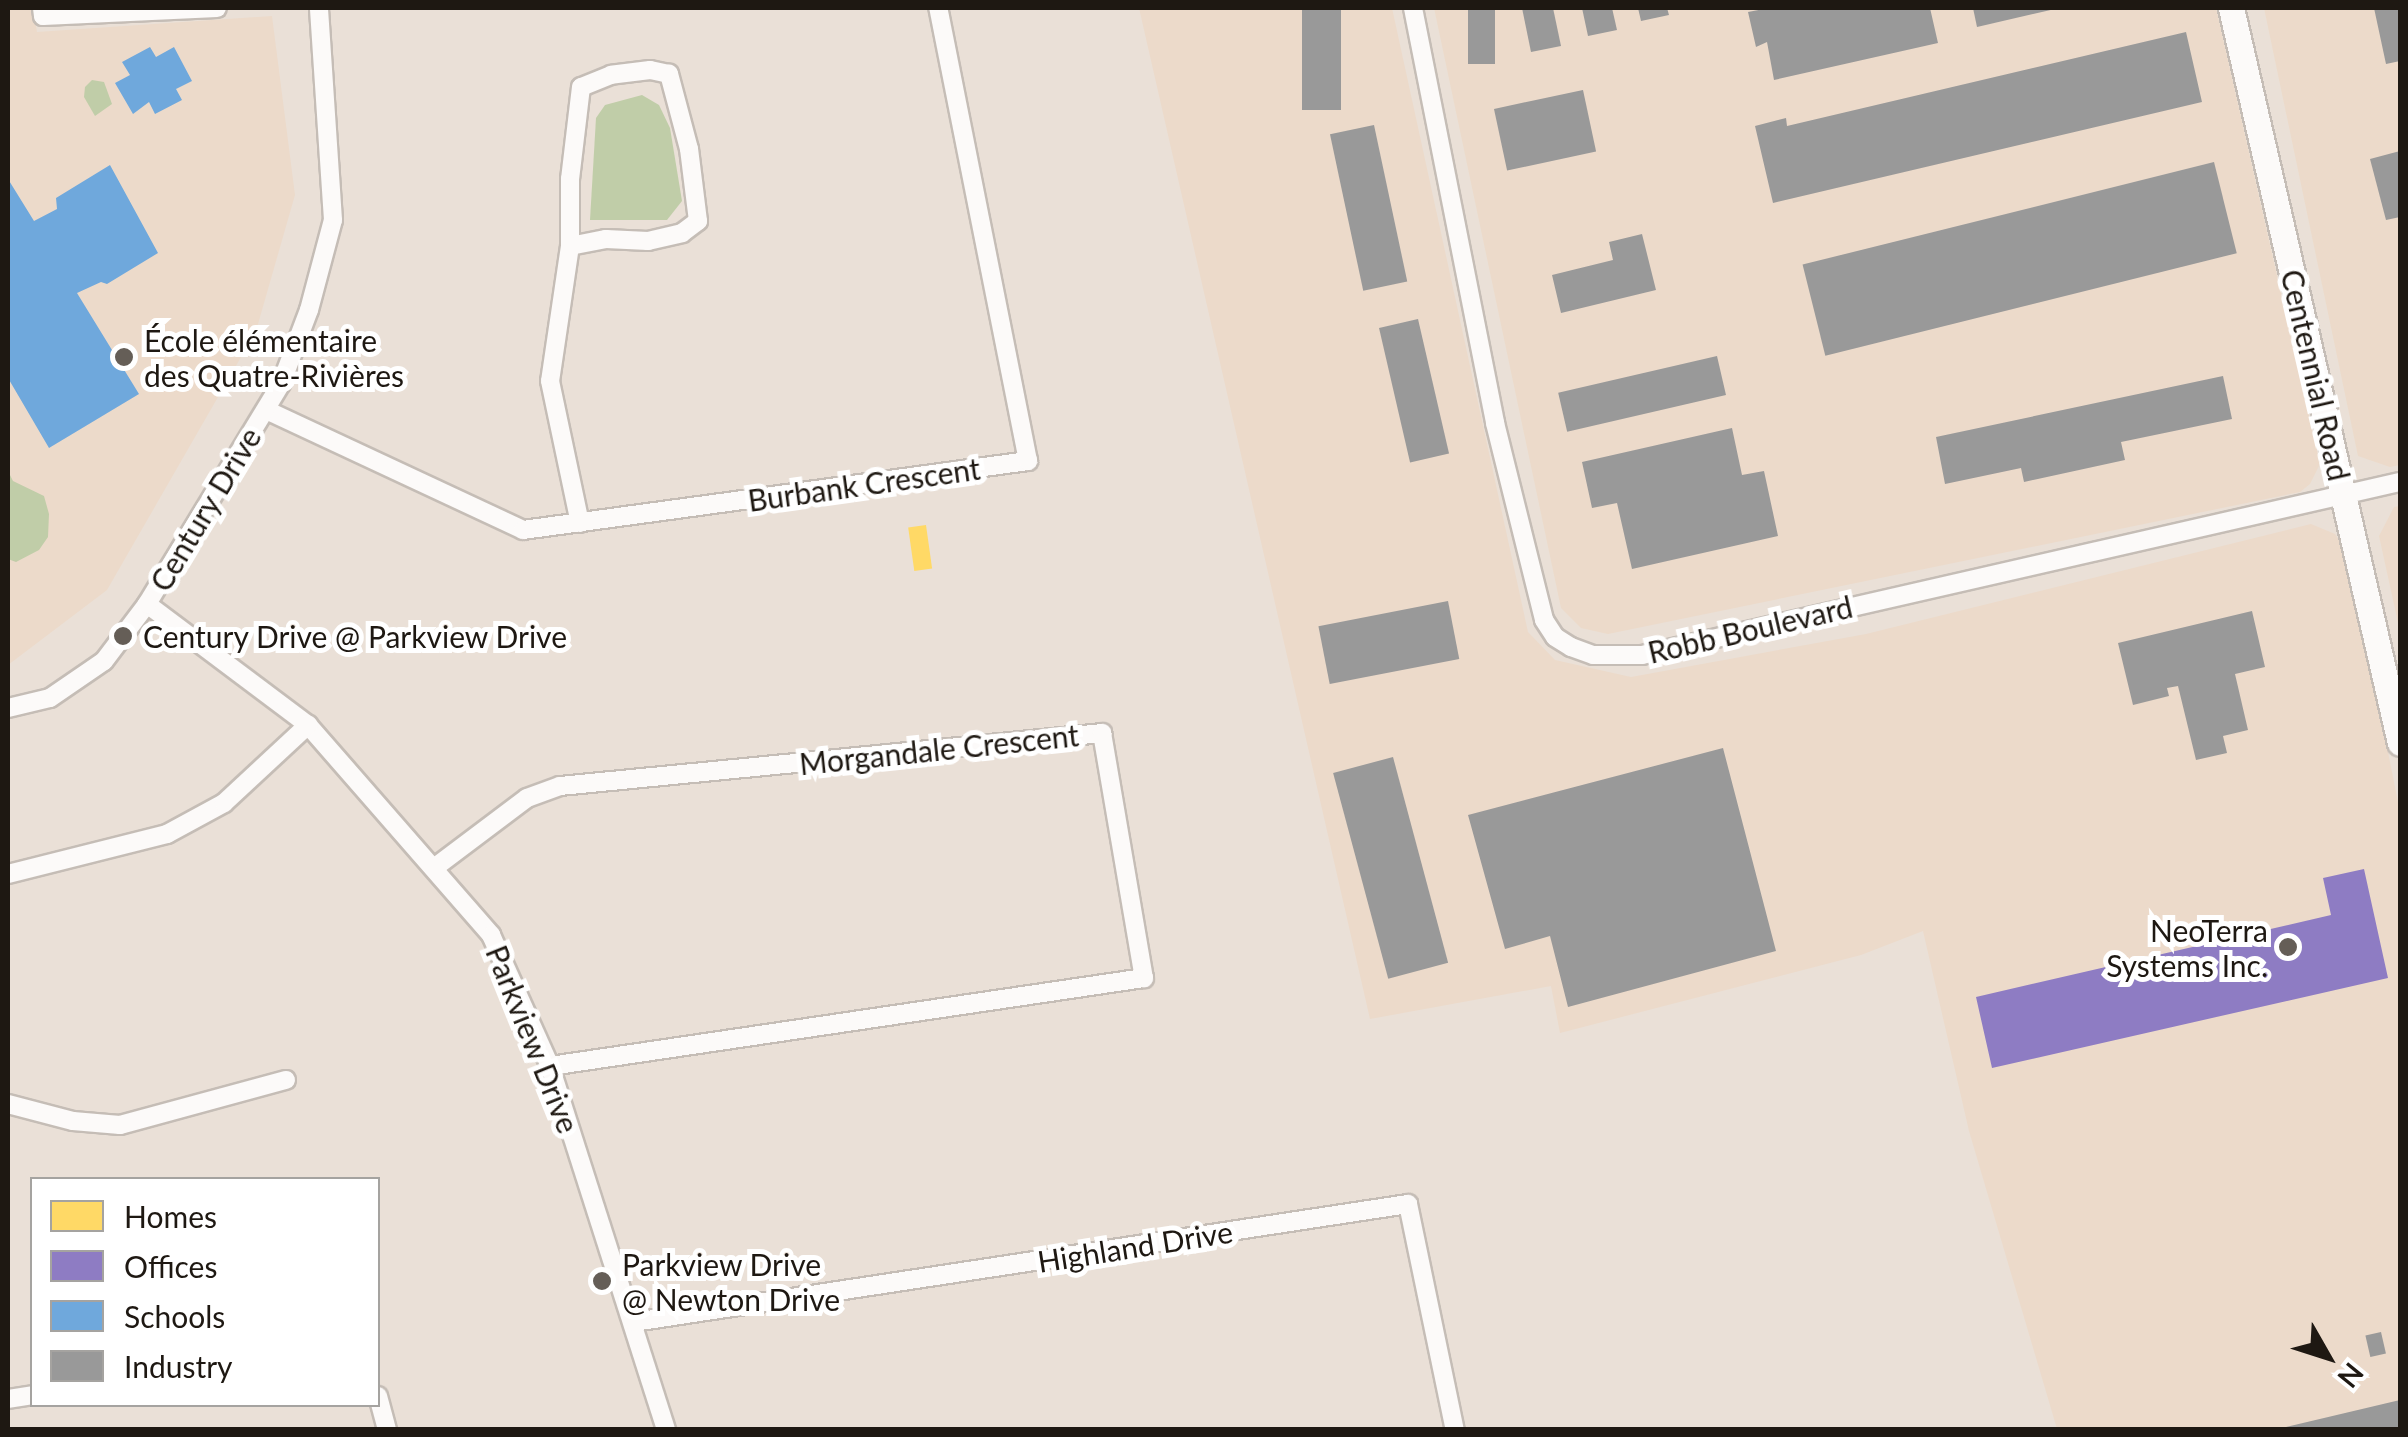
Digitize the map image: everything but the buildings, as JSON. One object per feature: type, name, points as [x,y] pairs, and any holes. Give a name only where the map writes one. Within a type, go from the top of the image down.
[{"type":"street","points":[[42,8],[43,16],[217,8]]},
{"type":"street","name":"Century Drive","points":[[8,708],[50,698],[104,661],[147,604],[266,410],[309,310],[332,220],[319,8]]},
{"type":"street","name":"Burbank Crescent","points":[[266,410],[523,530],[1028,461],[938,8]]},
{"type":"street","name":"Robb Boulevard","points":[[1413,8],[1494,423],[1544,620],[1555,638],[1571,648],[1592,655],[1642,655],[2400,482]]},
{"type":"street","name":"Centennial Road","points":[[2231,8],[2400,742]]},
{"type":"street","points":[[570,246],[606,239],[648,241],[682,233],[698,221],[689,148],[669,74],[650,70],[612,75],[581,87],[572,147],[570,246],[550,381],[580,523]]},
{"type":"street","name":"Parkview Drive","points":[[147,604],[308,725],[491,935],[550,1066],[666,1430]]},
{"type":"street","points":[[8,874],[167,834],[224,803],[308,725]]},
{"type":"street","name":"Morgandale Crescent","points":[[434,868],[527,798],[560,786],[1102,733],[1144,978],[550,1066]]},
{"type":"street","points":[[8,1104],[73,1121],[120,1125],[286,1080]]},
{"type":"street","name":"Highland Drive","points":[[634,1322],[1408,1204],[1455,1430]]},
{"type":"street","points":[[380,1404],[387,1430]]},
{"type":"shaded area","name":"École élémentaire des Quatre-Rivières","points":[[8,8],[33,8],[37,32],[272,16],[295,195],[256,331],[107,590],[8,665]]},
{"type":"shaded area","points":[[1139,8],[1392,8],[1528,632],[1555,660],[1631,677],[1866,634],[2311,524],[2335,534],[2348,553],[2400,812],[2400,1429],[2057,1429],[1969,1131],[1923,931],[1861,955],[1560,1033],[1551,986],[1370,1019]]},
{"type":"shaded area","points":[[1434,8],[2216,8],[2320,464],[2310,484],[2300,492],[1608,634],[1581,628],[1561,608]]},
{"type":"shaded area","points":[[2264,8],[2400,8],[2400,465],[2390,467],[2358,456]]},
{"type":"shaded area","points":[[2400,506],[2400,632],[2379,536],[2394,507]]},
{"type":"green space","points":[[92,80],[104,82],[112,104],[95,116],[84,97],[85,87]]},
{"type":"green space","points":[[642,95],[659,105],[670,128],[682,201],[667,220],[590,220],[596,118],[605,105]]},
{"type":"green space","points":[[8,471],[13,481],[44,496],[49,514],[48,537],[39,550],[16,562],[8,559]]},
{"type":"place","name":"École élémentaire des Quatre-Rivières","points":[[124,357]]},
{"type":"place","name":"Century Drive @ Parkview Drive","points":[[123,636]]},
{"type":"place","name":"NeoTerra Systems Inc.","points":[[2288,947]]},
{"type":"place","name":"Parkview Drive @ Newton Drive","points":[[602,1281]]}]
